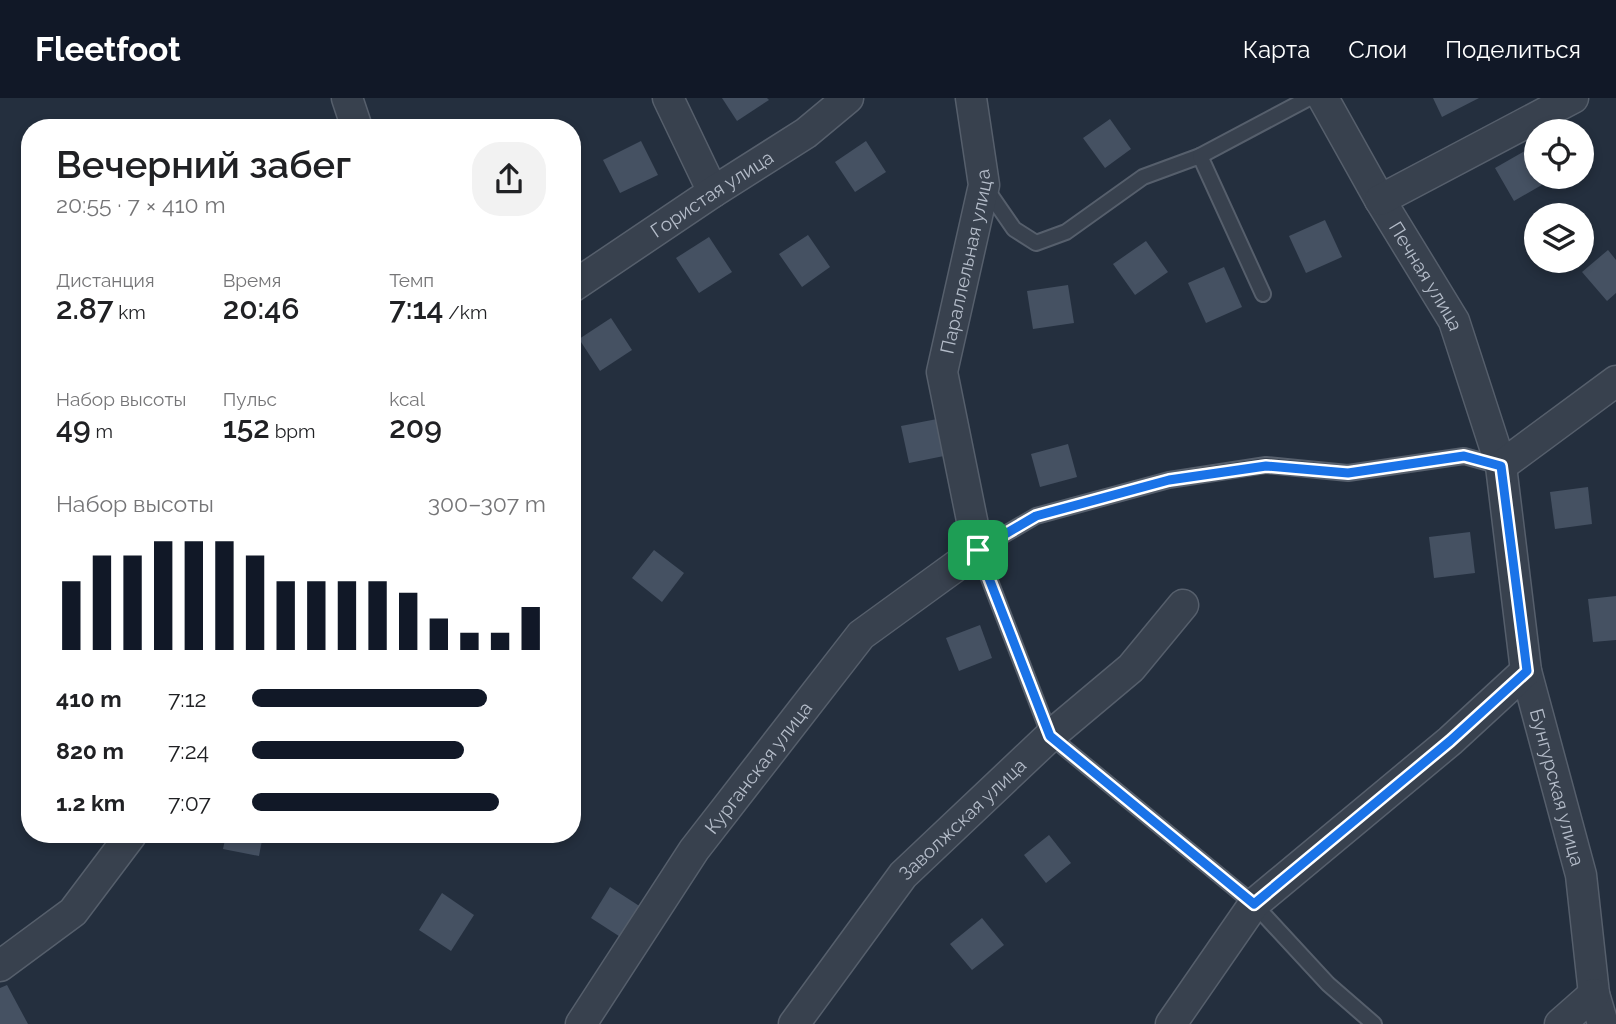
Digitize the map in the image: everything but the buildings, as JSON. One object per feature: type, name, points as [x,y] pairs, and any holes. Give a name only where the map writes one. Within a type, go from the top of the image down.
[{"type":"street","points":[[347,98],[354,119]]},
{"type":"street","points":[[668,98],[713,192]]},
{"type":"street","name":"Гористая улица","points":[[581,281],[806,133],[848,98]]},
{"type":"street","name":"Параллельная улица","points":[[971,98],[984,185],[942,372],[978,550]]},
{"type":"street","name":"Печная улица","points":[[1323,98],[1380,200],[1454,321],[1501,466]]},
{"type":"street","points":[[1380,200],[1573,98]]},
{"type":"street","points":[[1501,466],[1616,380]]},
{"type":"street","name":"Бунгурская улица","points":[[1501,466],[1527,671],[1581,875],[1594,994],[1604,1024]]},
{"type":"street","name":"Курганская улица","points":[[581,1024],[694,850],[861,635],[978,550]]},
{"type":"street","name":"Заволжская улица","points":[[794,1024],[902,875],[1050,736],[1131,668],[1183,605]]},
{"type":"street","points":[[1171,1024],[1254,904],[1450,741],[1527,671]]},
{"type":"street","points":[[0,966],[73,912],[125,843]]},
{"type":"street","points":[[1560,1024],[1594,994]]},
{"type":"lane","points":[[984,185],[1014,229],[1036,243],[1066,232],[1143,177],[1200,156],[1309,98]]},
{"type":"lane","points":[[1200,156],[1263,294]]},
{"type":"lane","points":[[1374,1024],[1328,984],[1254,904],[1050,736],[978,550],[1036,516],[1169,480],[1266,466],[1348,473],[1464,456],[1501,466]]},
{"type":"route","points":[[1464,456],[1501,466],[1527,671],[1450,741],[1254,904],[1050,736],[978,550],[1036,516],[1169,480],[1266,466],[1348,473],[1464,456]]}]
